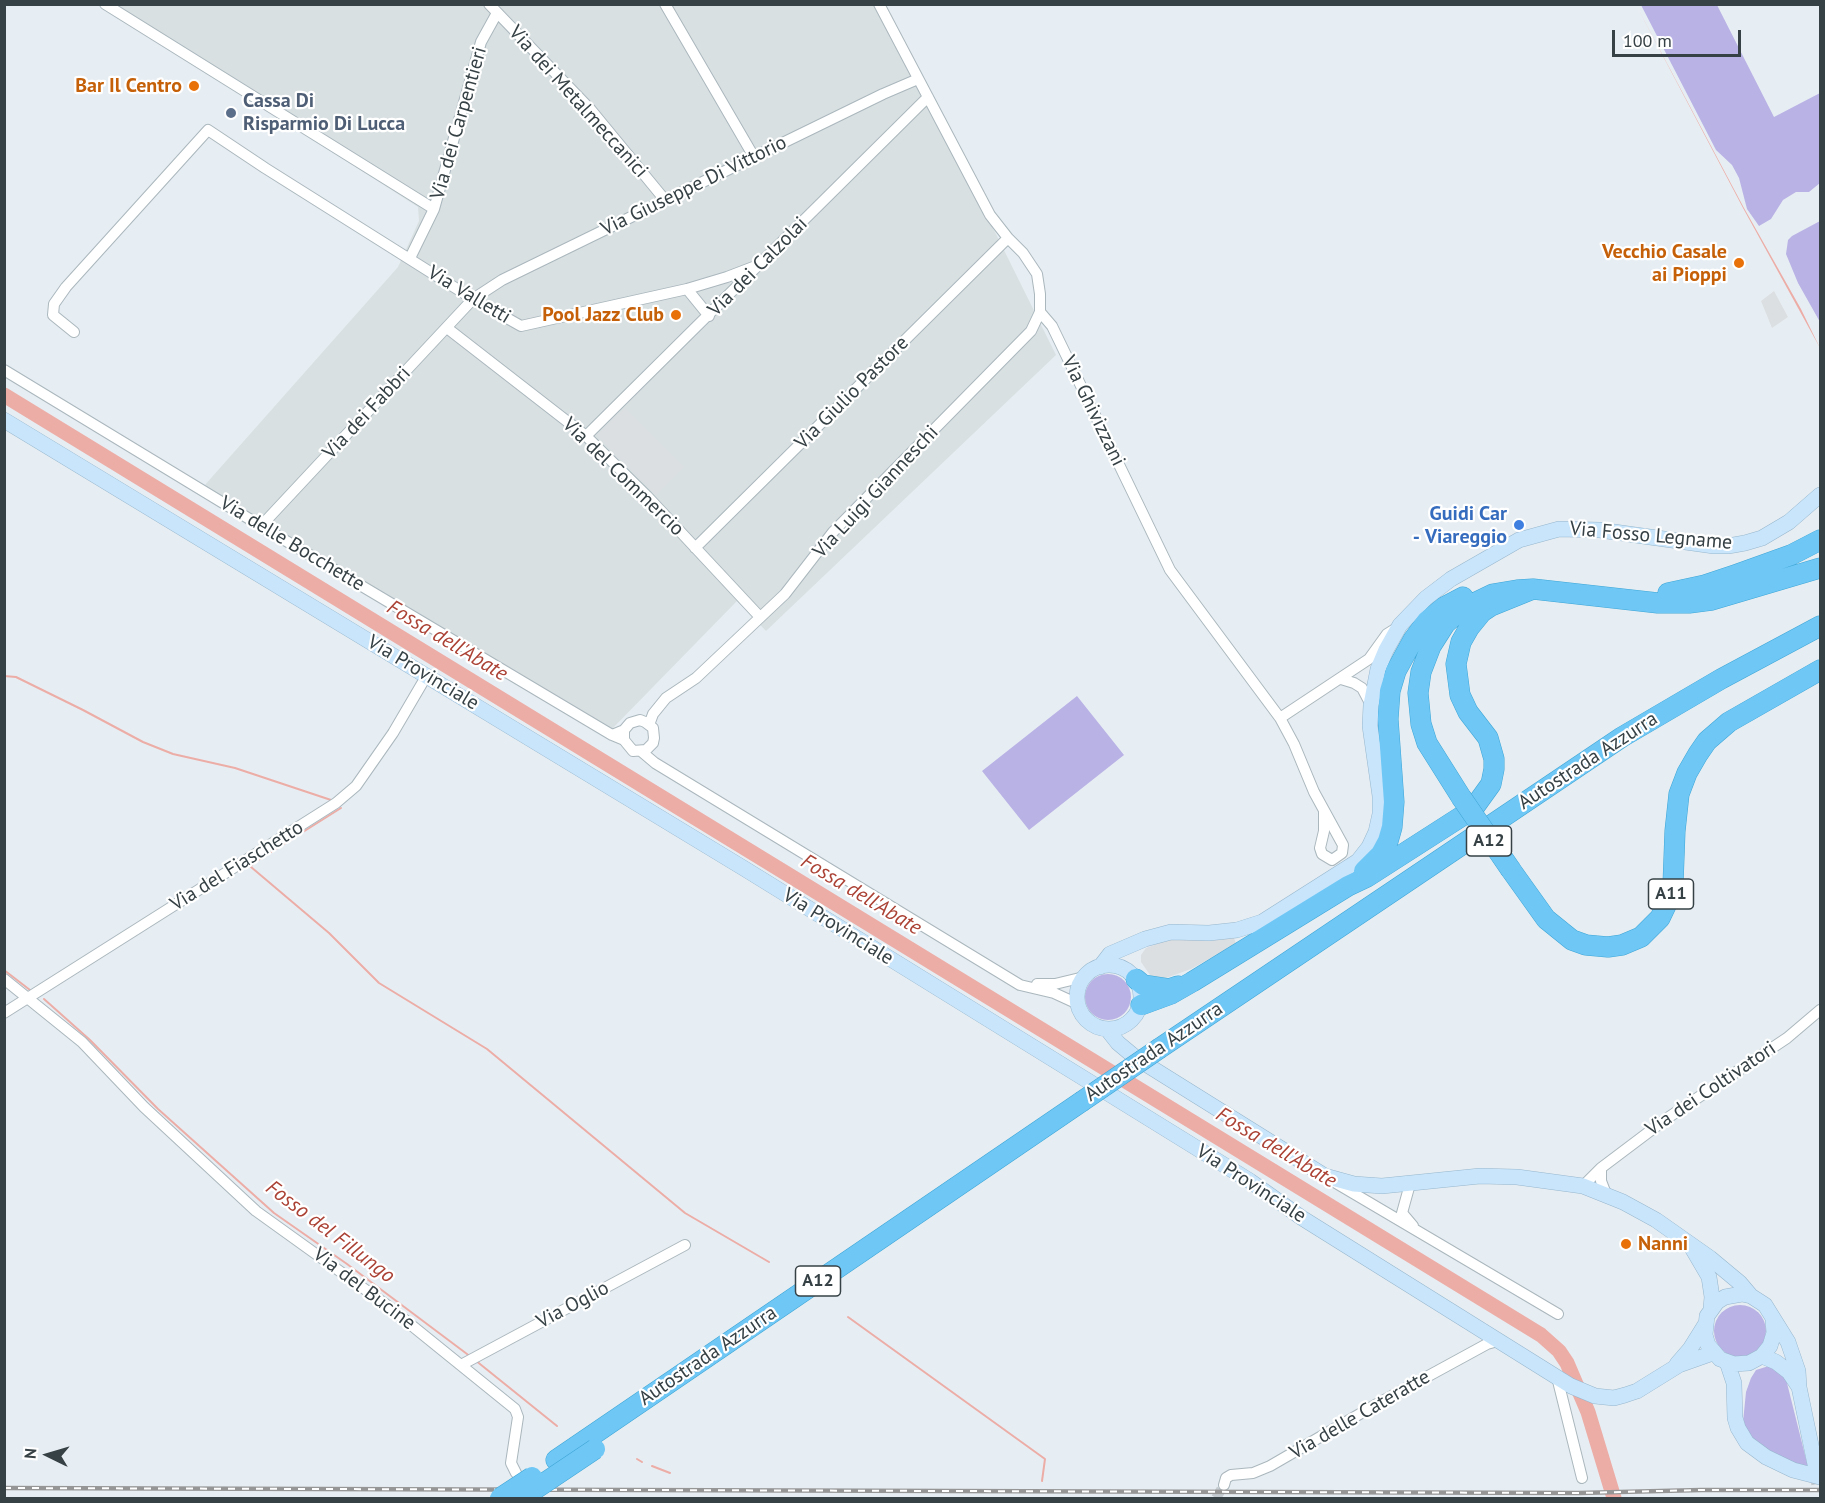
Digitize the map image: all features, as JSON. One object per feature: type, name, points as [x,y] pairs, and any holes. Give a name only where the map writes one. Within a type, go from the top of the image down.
[{"type":"highway","points":[[1630,600],[1705,585],[1774,562],[1821,540]]},
{"type":"highway","points":[[1348,886],[1381,854],[1392,827],[1394,802],[1389,748],[1389,707],[1394,678],[1405,652],[1427,621],[1455,601],[1499,586],[1669,604],[1712,600],[1821,568]]},
{"type":"highway","points":[[1136,1013],[1192,982],[1348,886],[1367,877],[1473,809],[1488,790],[1494,769],[1492,749],[1488,738],[1468,711],[1460,695],[1456,675],[1458,655],[1465,633],[1479,615],[1491,606],[1534,590]]},
{"type":"highway","name":"A11","points":[[1534,590],[1493,594],[1468,605],[1456,614],[1435,639],[1421,672],[1418,703],[1424,734],[1432,753],[1511,870],[1546,919],[1572,940],[1586,945],[1608,947],[1622,945],[1641,937],[1660,918],[1670,897],[1673,884],[1679,794],[1687,773],[1707,741],[1729,722],[1821,670]]},
{"type":"highway","name":"Autostrada Azzurra","points":[[500,1498],[1086,1106],[1622,737],[1721,679],[1821,626]]},
{"type":"highway","name":"Autostrada Azzurra","points":[[1164,1053],[1601,765],[1728,689],[1821,639]]},
{"type":"highway","points":[[1133,976],[1143,985],[1169,989],[1192,982]]},
{"type":"highway","name":"Autostrada Azzurra","points":[[522,1498],[1086,1106]]},
{"type":"main road","name":"Via Provinciale","points":[[4,420],[746,869],[1250,1181],[1302,1218],[1571,1386],[1595,1396],[1614,1398],[1631,1394],[1672,1369],[1713,1353]]},
{"type":"main road","name":"Via Fosso Legname","points":[[1100,967],[1110,954],[1145,939],[1171,932],[1209,933],[1237,930],[1262,922],[1358,861],[1369,847],[1376,832],[1380,814],[1380,796],[1370,726],[1371,705],[1377,675],[1386,650],[1400,626],[1426,598],[1451,579],[1520,540],[1541,532],[1581,528],[1728,546],[1762,538],[1789,522],[1821,495]]},
{"type":"main road","points":[[1133,976],[1134,954],[1145,939]]},
{"type":"main road","points":[[1136,1013],[1125,1026],[1099,1028],[1086,1019],[1078,1004],[1078,995],[1084,977],[1100,967],[1111,965],[1122,968],[1133,976],[1140,987],[1136,1013],[1129,1046],[1136,1058]]},
{"type":"main road","points":[[1107,1029],[1118,1043],[1136,1058],[1325,1176],[1354,1184],[1382,1186],[1480,1176],[1560,1182],[1583,1186],[1606,1194],[1656,1220],[1725,1271],[1751,1296],[1765,1305],[1788,1342],[1798,1371],[1799,1387],[1818,1473],[1793,1470],[1766,1458],[1750,1447],[1738,1428],[1734,1383],[1727,1362]]},
{"type":"main road","points":[[1690,1246],[1709,1277],[1711,1308],[1704,1325],[1708,1345],[1713,1353],[1734,1364],[1756,1360],[1776,1362],[1789,1372],[1799,1387]]},
{"type":"main road","points":[[1711,1308],[1725,1297],[1734,1294],[1751,1296]]},
{"type":"main road","points":[[1735,1405],[1756,1360],[1773,1340],[1773,1320]]},
{"type":"main road","name":"Via Provinciale","points":[[1672,1369],[1690,1349],[1704,1325]]},
{"type":"street","name":"Via dei Carpentieri","points":[[105,4],[434,209],[481,42],[493,9]]},
{"type":"street","points":[[664,4],[754,157]]},
{"type":"street","points":[[879,4],[990,215],[1023,253],[1037,274],[1040,312]]},
{"type":"street","name":"Via dei Metalmeccanici","points":[[493,9],[591,110],[665,200]]},
{"type":"street","name":"Via Giuseppe Di Vittorio","points":[[473,299],[502,280],[918,79]]},
{"type":"street","name":"Via dei Calzolai","points":[[586,436],[928,97]]},
{"type":"street","name":"Via Valletti","points":[[74,332],[53,315],[54,304],[66,287],[208,130],[473,299],[521,326],[687,289],[761,264]]},
{"type":"street","points":[[410,258],[434,209]]},
{"type":"street","name":"Via Giulio Pastore","points":[[695,548],[1008,238]]},
{"type":"street","points":[[687,289],[709,316]]},
{"type":"street","name":"Via dei Fabbri","points":[[261,526],[473,299]]},
{"type":"street","name":"Via Luigi Gianneschi","points":[[648,720],[666,698],[696,678],[785,594],[833,532],[1032,331],[1040,312]]},
{"type":"street","name":"Via Ghivizzani","points":[[1040,312],[1052,326],[1170,570],[1280,718],[1324,812]]},
{"type":"street","name":"Via del Commercio","points":[[447,328],[586,436],[760,616]]},
{"type":"street","name":"Via delle Bocchette","points":[[4,370],[612,735],[624,735],[633,751],[646,749],[656,763],[1020,985]]},
{"type":"street","points":[[1280,718],[1369,659],[1387,634],[1400,626]]},
{"type":"street","points":[[1342,678],[1366,667],[1377,675]]},
{"type":"street","name":"Via del Fiaschetto","points":[[4,1013],[336,803],[356,786],[387,742],[427,675]]},
{"type":"street","points":[[1342,678],[1362,688],[1371,705]]},
{"type":"street","points":[[624,735],[630,723],[648,720],[653,728],[654,738],[646,749]]},
{"type":"street","points":[[1020,985],[1055,984],[1084,977]]},
{"type":"street","name":"Via del Bucine","points":[[4,979],[82,1042],[144,1107],[256,1211],[464,1363],[515,1409],[518,1417],[511,1463],[516,1473]]},
{"type":"street","points":[[1020,985],[1054,993],[1078,1004]]},
{"type":"street","name":"Via dei Coltivatori","points":[[1583,1186],[1601,1168],[1666,1119],[1787,1038],[1821,1010]]},
{"type":"street","points":[[1601,1168],[1606,1194]]},
{"type":"street","points":[[1325,1176],[1558,1314]]},
{"type":"street","points":[[1410,1184],[1402,1213],[1419,1233]]},
{"type":"street","name":"Via Oglio","points":[[464,1363],[685,1245]]},
{"type":"street","name":"Via delle Cateratte","points":[[1224,1485],[1226,1478],[1232,1475],[1253,1473],[1270,1466],[1487,1344],[1498,1341]]},
{"type":"street","points":[[1557,1377],[1582,1478]]},
{"type":"shaded area","points":[[103,5],[876,5],[996,234],[1056,355],[766,631],[737,601],[611,730],[204,486],[398,267],[419,221],[418,207]]},
{"type":"shaded area","points":[[1636,5],[1744,208],[1801,309],[1820,348],[1743,208]]},
{"type":"shaded area","points":[[1641,5],[1717,5],[1774,117],[1820,93],[1820,183],[1809,192],[1796,192],[1783,200],[1771,219],[1759,226],[1747,209],[1739,178],[1732,165],[1716,150]]},
{"type":"shaded area","points":[[1820,221],[1820,322],[1798,283],[1786,254],[1788,240],[1792,236]]},
{"type":"shaded area","points":[[1774,291],[1788,317],[1772,328],[1761,301]]},
{"type":"shaded area","points":[[625,408],[684,467],[656,495],[597,435]]},
{"type":"shaded area","points":[[1077,696],[1124,755],[1029,830],[982,771]]},
{"type":"shaded area","points":[[1234,938],[1236,944],[1191,969],[1166,978],[1157,979],[1150,975],[1141,962],[1141,955],[1146,948],[1162,942],[1176,939]]},
{"type":"shaded area","points":[[1108,974],[1124,981],[1131,997],[1124,1013],[1108,1020],[1092,1013],[1085,997],[1092,981]]},
{"type":"shaded area","points":[[1740,1305],[1750,1307],[1758,1313],[1764,1321],[1766,1331],[1764,1341],[1758,1349],[1750,1355],[1740,1357],[1730,1355],[1722,1349],[1716,1341],[1714,1331],[1716,1321],[1722,1313],[1730,1307]]},
{"type":"shaded area","points":[[1772,1365],[1786,1379],[1809,1471],[1751,1442],[1743,1422],[1746,1392],[1751,1378],[1756,1370]]},
{"type":"waterway","name":"Fossa dell'Abate","points":[[4,395],[1541,1335],[1559,1351],[1567,1363],[1588,1412],[1614,1498]]},
{"type":"waterway","points":[[4,676],[16,677],[143,742],[173,754],[235,768],[331,800]]},
{"type":"waterway","points":[[341,808],[252,864],[251,867],[329,933],[379,983],[487,1049],[685,1213],[769,1262]]},
{"type":"waterway","name":"Fosso del Fillungo","points":[[4,970],[30,990]]},
{"type":"waterway","name":"Fosso del Fillungo","points":[[44,999],[90,1040],[158,1109],[274,1213],[347,1264],[471,1357]]},
{"type":"waterway","points":[[848,1317],[1045,1459],[1042,1481]]},
{"type":"waterway","name":"Fosso del Fillungo","points":[[475,1360],[557,1426]]},
{"type":"waterway","name":"Fosso del Fillungo","points":[[637,1459],[642,1462]]},
{"type":"waterway","name":"Fosso del Fillungo","points":[[652,1466],[670,1473]]},
{"type":"tunnel","points":[[1816,1469],[1820,1490]]},
{"type":"tunnel","points":[[1216,1498],[1224,1485]]},
{"type":"railway","points":[[4,1488],[1579,1493],[1820,1490]]},
{"type":"place","name":"Bar Il Centro","points":[[194,86]]},
{"type":"place","name":"Cassa Di Risparmio Di Lucca","points":[[231,113]]},
{"type":"place","name":"Vecchio Casale ai Pioppi","points":[[1739,263]]},
{"type":"place","name":"Pool Jazz Club","points":[[676,315]]},
{"type":"place","name":"Guidi Car - Viareggio","points":[[1519,525]]},
{"type":"place","name":"Nanni","points":[[1626,1244]]}]
